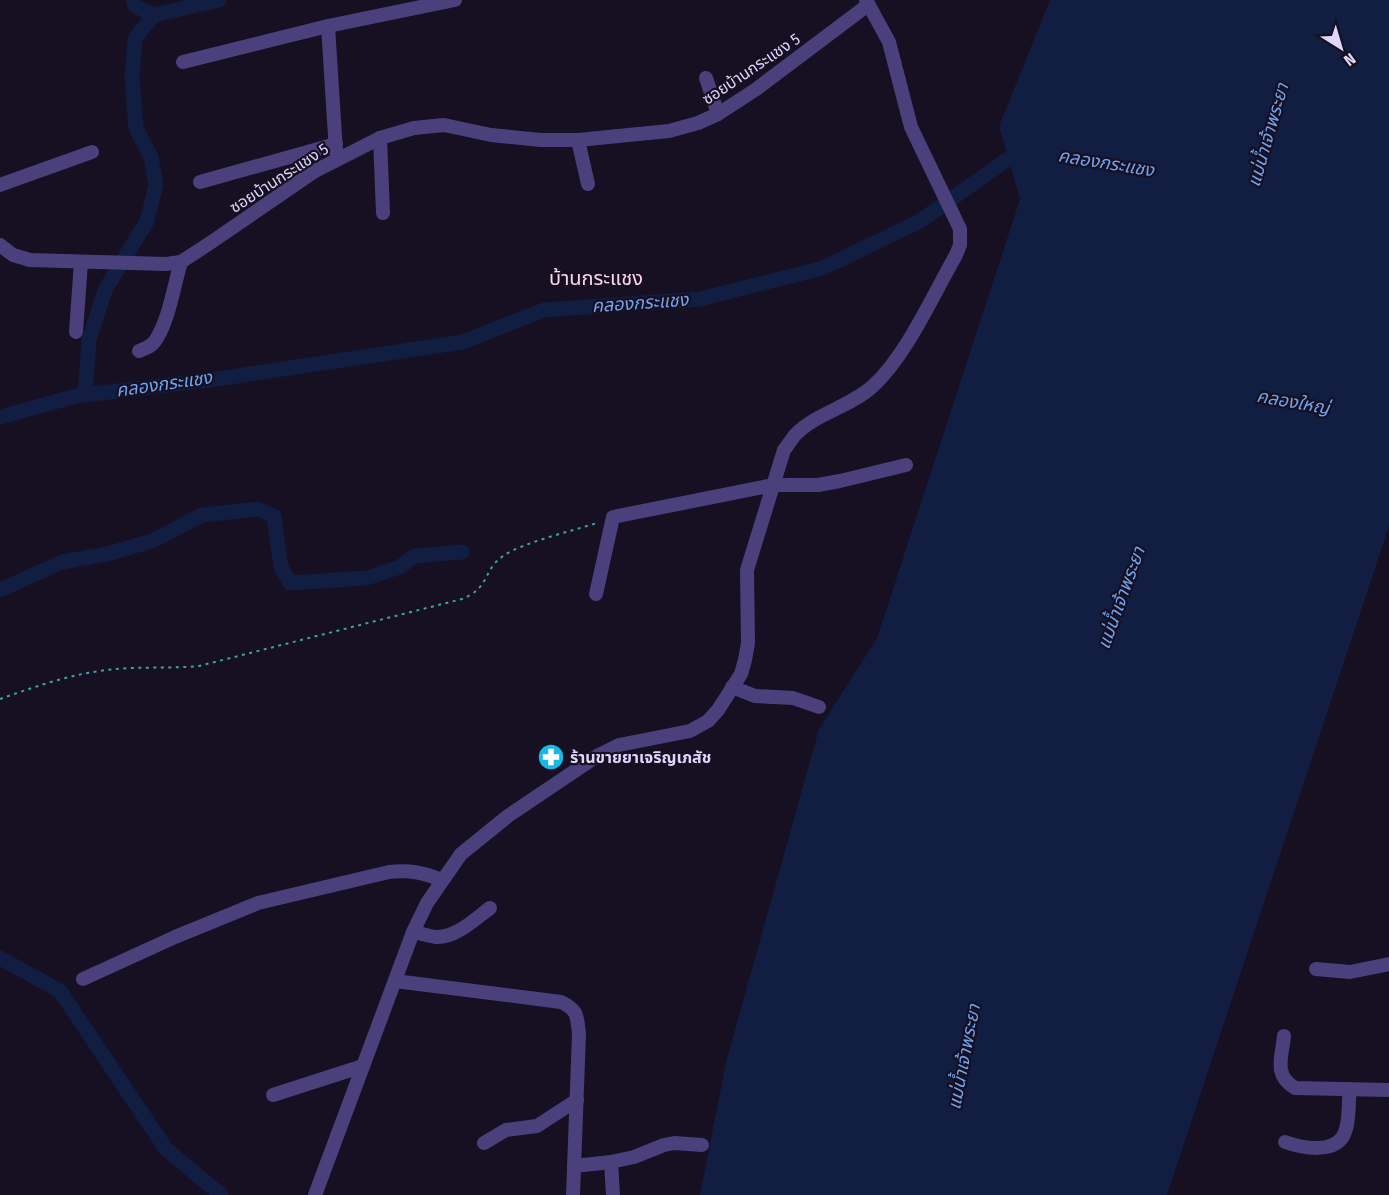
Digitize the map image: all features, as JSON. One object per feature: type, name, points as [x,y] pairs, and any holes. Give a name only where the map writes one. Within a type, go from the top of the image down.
[{"type":"street","points":[[183,62],[328,26],[454,0]]},
{"type":"street","points":[[315,1195],[413,932],[442,880],[461,854],[493,828],[597,756],[619,745],[690,730],[708,721],[743,667],[748,643],[747,570],[784,450],[796,435],[813,422],[858,399],[883,377],[900,355],[956,255],[960,244],[960,229],[911,127],[889,42],[867,2]]},
{"type":"street","name":"ซอยบ้านกระแชง 5","points":[[0,245],[13,255],[30,260],[166,264],[181,261],[315,171],[380,138],[414,128],[444,124],[490,135],[541,140],[578,140],[669,132],[718,114],[755,90],[867,2]]},
{"type":"street","points":[[328,26],[337,160]]},
{"type":"street","points":[[706,78],[718,114]]},
{"type":"street","points":[[380,138],[383,213]]},
{"type":"street","points":[[578,140],[588,184]]},
{"type":"street","points":[[200,183],[336,144]]},
{"type":"street","points":[[0,184],[93,152]]},
{"type":"street","points":[[139,351],[148,348],[155,341],[163,326],[181,261]]},
{"type":"street","points":[[76,332],[81,262]]},
{"type":"street","points":[[596,594],[613,517],[773,485],[818,485],[906,465]]},
{"type":"street","points":[[732,687],[755,696],[793,698],[819,707]]},
{"type":"street","points":[[83,979],[220,918],[267,900],[389,872],[420,871],[442,880]]},
{"type":"street","points":[[413,932],[438,937],[451,934],[462,929],[490,908]]},
{"type":"street","points":[[1316,969],[1350,972],[1389,964]]},
{"type":"street","points":[[395,981],[561,1002],[571,1007],[577,1014],[579,1034],[573,1195]]},
{"type":"street","points":[[1284,1036],[1280,1073],[1286,1083],[1296,1088],[1389,1090]]},
{"type":"street","points":[[273,1095],[363,1066]]},
{"type":"street","points":[[1285,1142],[1299,1147],[1317,1148],[1334,1145],[1346,1132],[1350,1089]]},
{"type":"street","points":[[484,1143],[506,1130],[537,1126],[577,1100]]},
{"type":"street","points":[[574,1166],[634,1157],[664,1144],[702,1145]]},
{"type":"street","points":[[610,1162],[613,1195]]},
{"type":"path","points":[[0,699],[28,689],[100,670],[199,666],[462,599],[479,590],[492,567],[507,554],[613,517]]},
{"type":"water","points":[[1050,0],[1389,0],[1389,526],[1167,1195],[700,1195],[726,1062],[819,729],[877,638],[1020,199],[999,126]]},
{"type":"waterway","points":[[133,0],[135,6],[154,15]]},
{"type":"waterway","points":[[85,395],[89,340],[105,290],[147,221],[156,185],[151,157],[136,128],[132,78],[135,38],[154,15],[219,0]]},
{"type":"waterway","name":"คลองกระแชง","points":[[0,417],[76,396],[217,379],[463,342],[544,310],[700,299],[823,268],[920,221],[1021,150],[1025,150]]},
{"type":"waterway","points":[[0,590],[62,562],[107,554],[152,541],[202,515],[258,509],[274,516],[281,567],[290,583],[367,578],[400,567],[414,556],[462,552]]},
{"type":"waterway","points":[[0,958],[60,991],[166,1149],[221,1195]]},
{"type":"place","name":"ร้านขายยาเจริญเภสัช","points":[[551,757]]},
{"type":"district","name":"บ้านกระแชง","points":[[596,278]]},
{"type":"water label","name":"แม่น้ำเจ้าพระยา","points":[[1268,135]]},
{"type":"water label","name":"คลองใหญ่","points":[[1293,402]]},
{"type":"water label","name":"แม่น้ำเจ้าพระยา","points":[[1121,598]]},
{"type":"water label","name":"แม่น้ำเจ้าพระยา","points":[[964,1057]]}]
